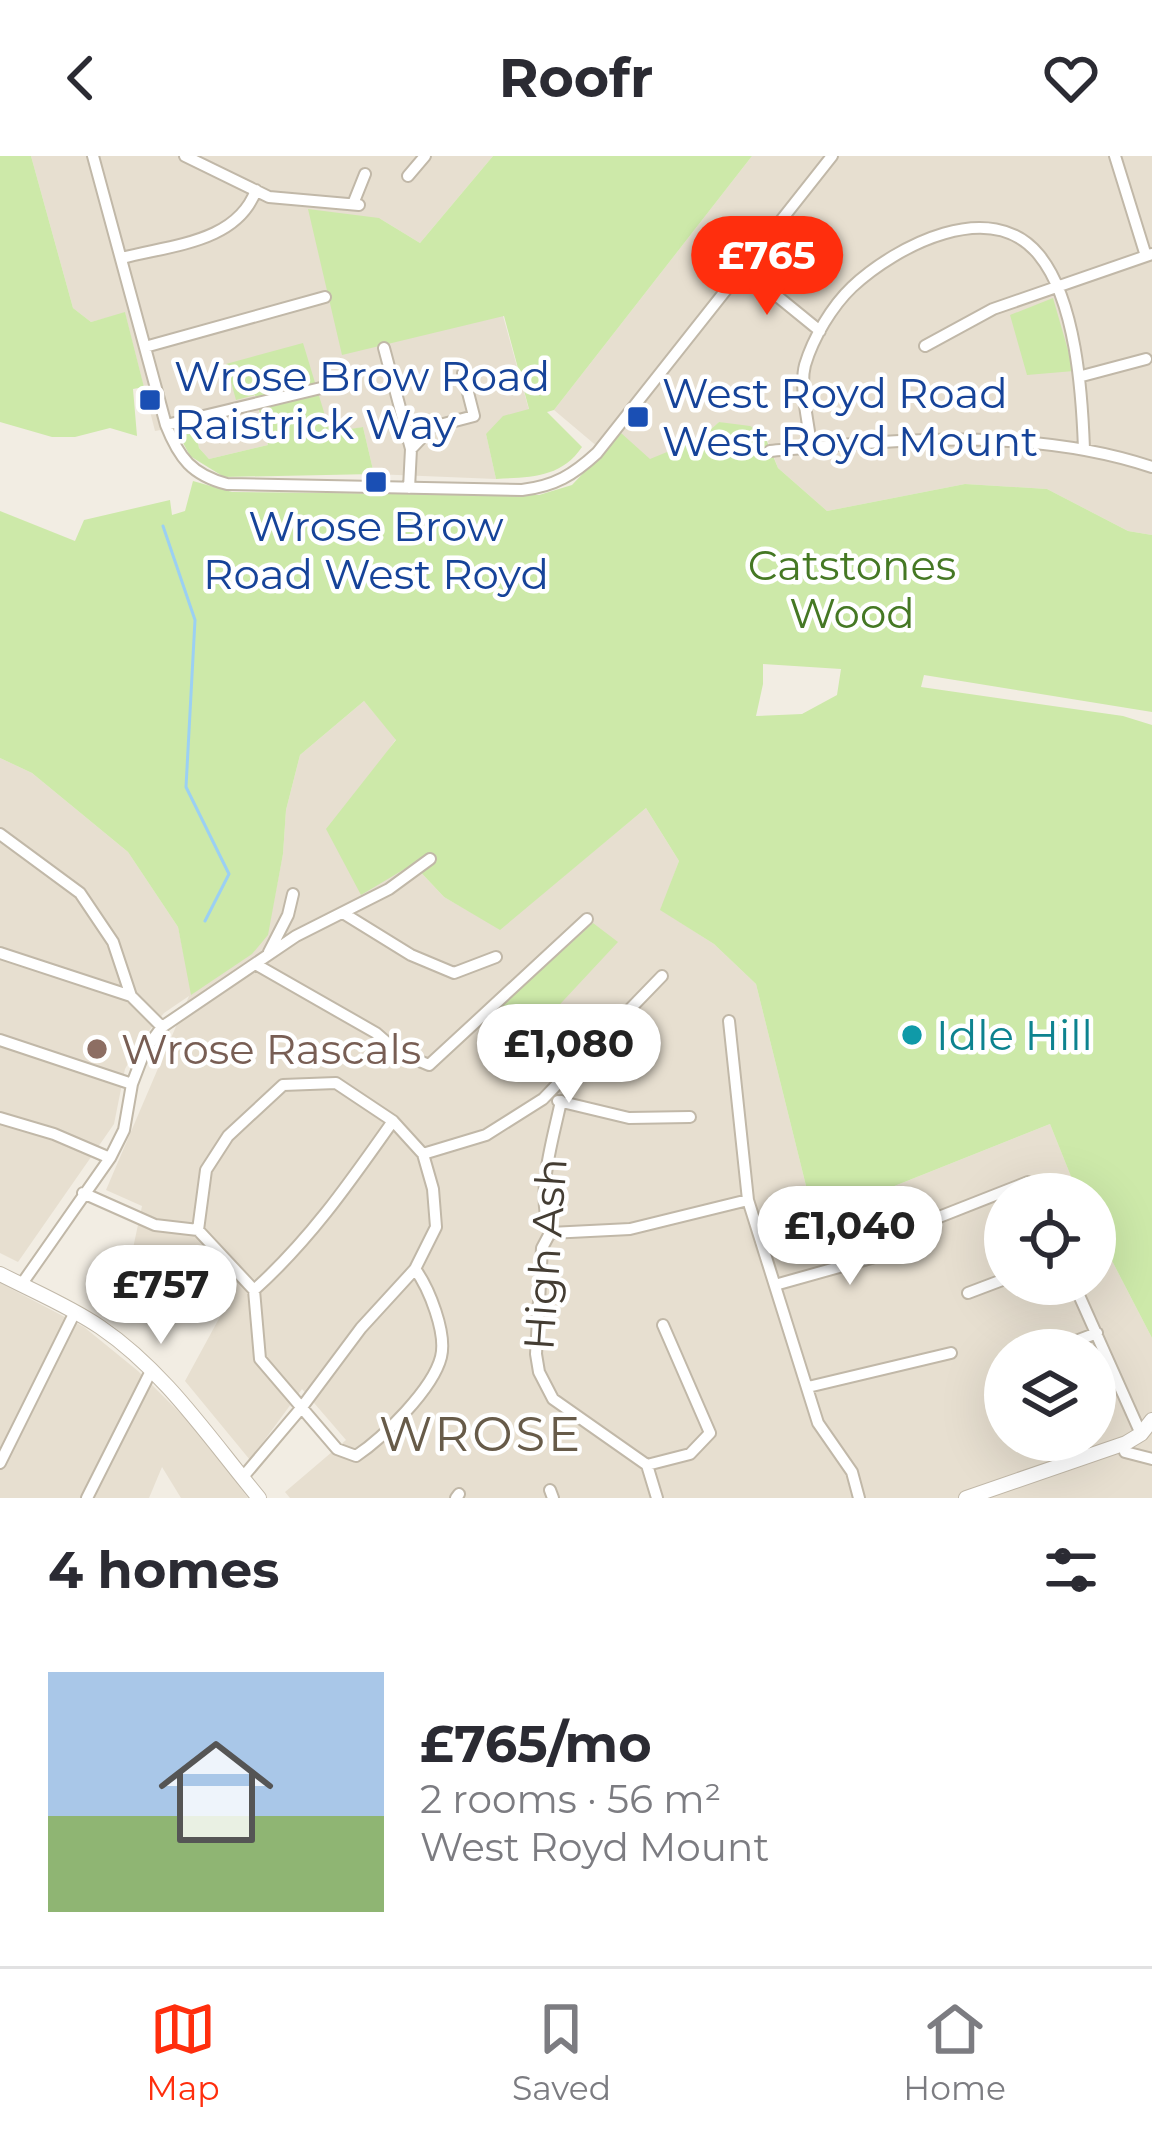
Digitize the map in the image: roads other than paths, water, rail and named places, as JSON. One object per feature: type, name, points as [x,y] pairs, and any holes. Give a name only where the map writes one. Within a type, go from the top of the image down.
[{"type":"street","points":[[93,156],[166,425],[179,457],[207,478],[227,484],[409,488],[548,487],[582,467],[832,156]]},
{"type":"street","points":[[185,156],[284,200],[356,204],[365,174]]},
{"type":"street","points":[[408,176],[425,156]]},
{"type":"street","points":[[925,346],[993,309],[1149,255],[1115,156]]},
{"type":"street","points":[[122,258],[226,230],[250,206],[256,190]]},
{"type":"street","points":[[811,447],[803,369],[820,331],[848,291],[876,267],[911,247],[961,230],[1000,228],[1024,240],[1042,257],[1057,287],[1082,376],[1084,449]]},
{"type":"street","points":[[744,269],[820,331]]},
{"type":"street","points":[[145,347],[325,297]]},
{"type":"street","points":[[384,348],[411,449],[409,488]]},
{"type":"street","points":[[1082,376],[1146,359]]},
{"type":"street","points":[[411,449],[432,427],[474,416],[463,373]]},
{"type":"street","points":[[166,425],[342,383]]},
{"type":"street","points":[[770,451],[966,438],[1084,449],[1152,467]]},
{"type":"street","points":[[0,834],[80,893],[113,942],[131,996],[162,1027]]},
{"type":"street","points":[[21,1285],[110,1158],[124,1130],[132,1084],[145,1050],[162,1027],[296,936],[389,889],[430,860]]},
{"type":"street","points":[[267,955],[288,915],[292,894]]},
{"type":"street","points":[[343,914],[411,955],[454,973],[496,956]]},
{"type":"street","points":[[256,965],[376,1033],[398,1052],[429,1065],[587,919]]},
{"type":"street","points":[[0,953],[131,996]]},
{"type":"street","points":[[423,1154],[486,1135],[543,1099],[662,976]]},
{"type":"street","points":[[729,1021],[748,1200],[818,1423],[852,1472],[859,1498]]},
{"type":"street","points":[[0,1040],[132,1084]]},
{"type":"street","points":[[198,1230],[206,1170],[228,1136],[283,1085],[336,1083],[393,1121],[423,1154],[433,1189],[436,1227],[415,1269],[361,1328],[242,1478]]},
{"type":"street","points":[[543,1099],[629,1118],[690,1117]]},
{"type":"street","name":"High Ash","points":[[561,1101],[545,1177],[544,1216],[550,1233],[542,1248],[538,1372],[554,1399],[647,1465]]},
{"type":"street","points":[[0,1118],[110,1158]]},
{"type":"street","points":[[254,1290],[331,1210],[393,1121]]},
{"type":"street","points":[[83,1192],[155,1225],[198,1230],[254,1290],[260,1359],[337,1449],[356,1456],[383,1438],[433,1375],[442,1354],[431,1290],[415,1269]]},
{"type":"street","points":[[550,1233],[629,1229],[748,1200]]},
{"type":"street","points":[[934,1219],[984,1203]]},
{"type":"street","points":[[775,1285],[914,1246]]},
{"type":"street","points":[[0,1274],[102,1328],[183,1403],[259,1498]]},
{"type":"street","points":[[968,1292],[984,1286]]},
{"type":"street","points":[[0,1463],[75,1312]]},
{"type":"street","points":[[657,1498],[647,1465],[690,1454],[710,1433],[663,1325]]},
{"type":"street","points":[[808,1387],[951,1353]]},
{"type":"street","points":[[966,1498],[1126,1444],[1148,1427],[1116,1368]]},
{"type":"street","points":[[87,1498],[151,1372]]},
{"type":"street","points":[[1125,1452],[1152,1459]]},
{"type":"waterway","points":[[163,526],[195,620],[186,787],[229,874],[205,921]]},
{"type":"place","name":"Wrose Brow Road Raistrick Way","points":[[150,400]]},
{"type":"place","name":"West Royd Road West Royd Mount","points":[[638,417]]},
{"type":"place","name":"Wrose Brow Road West Royd","points":[[376,482]]},
{"type":"place","name":"Idle Hill","points":[[912,1035]]},
{"type":"place","name":"Wrose Rascals","points":[[97,1049]]},
{"type":"district","name":"WROSE","points":[[481,1434]]},
{"type":"park label","name":"Catstones Wood","points":[[852,589]]}]
